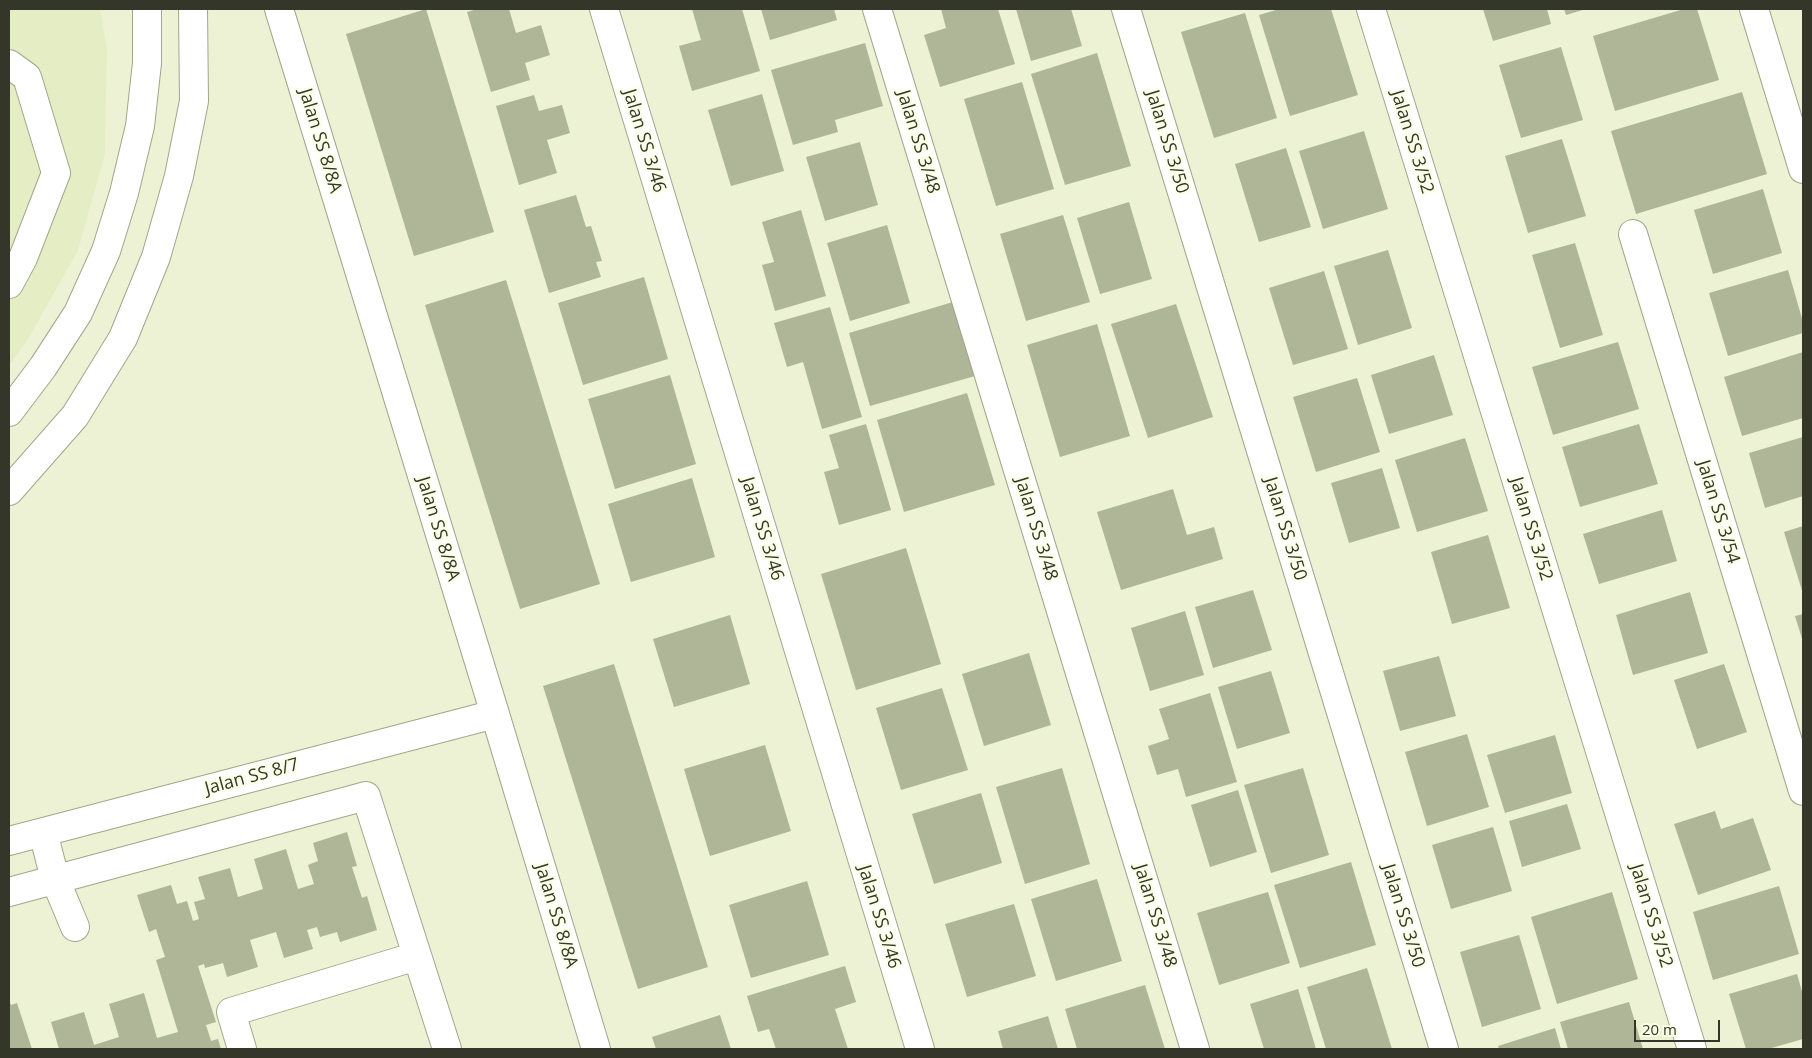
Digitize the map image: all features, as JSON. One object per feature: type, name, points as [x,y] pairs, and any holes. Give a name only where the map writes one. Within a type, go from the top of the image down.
[{"type":"main road","points":[[9,412],[43,367],[78,313],[106,251],[124,193],[140,126],[147,63],[147,9]]},
{"type":"main road","points":[[9,491],[75,416],[123,338],[156,257],[180,176],[194,101],[193,9]]},
{"type":"main road","name":"Jalan SS 8/8A","points":[[279,9],[596,1049]]},
{"type":"main road","name":"Jalan SS 3/46","points":[[604,9],[920,1049]]},
{"type":"main road","name":"Jalan SS 3/48","points":[[877,9],[1195,1049]]},
{"type":"main road","name":"Jalan SS 3/50","points":[[1126,9],[1444,1049]]},
{"type":"main road","name":"Jalan SS 3/52","points":[[1371,9],[1692,1049]]},
{"type":"main road","points":[[1754,9],[1803,169]]},
{"type":"main road","points":[[9,64],[27,76],[56,173],[24,258],[9,284]]},
{"type":"main road","name":"Jalan SS 3/54","points":[[1633,234],[1803,791]]},
{"type":"main road","name":"Jalan SS 8/7","points":[[9,841],[495,714]]},
{"type":"main road","points":[[9,892],[366,796],[447,1049]]},
{"type":"main road","points":[[43,832],[55,879],[76,927]]},
{"type":"main road","points":[[242,1049],[230,1012],[417,956]]},
{"type":"shaded area","points":[[9,9],[100,9],[107,49],[105,154],[78,250],[30,336],[9,366]]},
{"type":"building","points":[[426,9],[494,232],[414,256],[346,34]]},
{"type":"building","points":[[477,9],[509,9],[516,33],[541,25],[550,55],[525,63],[530,80],[491,92],[467,12]]},
{"type":"building","points":[[692,9],[742,9],[760,71],[692,91],[679,46],[701,40]]},
{"type":"building","points":[[761,9],[834,9],[837,20],[770,40]]},
{"type":"building","points":[[941,9],[998,9],[1015,64],[940,87],[924,35],[946,28]]},
{"type":"building","points":[[1016,9],[1071,9],[1082,46],[1031,61]]},
{"type":"building","points":[[1279,9],[1331,9],[1358,95],[1290,116],[1259,15]]},
{"type":"building","points":[[1483,9],[1547,9],[1551,24],[1493,41]]},
{"type":"building","points":[[1564,9],[1586,9],[1566,15]]},
{"type":"building","points":[[1684,9],[1697,9],[1719,80],[1615,111],[1593,36]]},
{"type":"building","points":[[1245,13],[1277,118],[1214,138],[1181,32]]},
{"type":"building","points":[[865,43],[883,106],[835,120],[838,132],[793,145],[771,70]]},
{"type":"building","points":[[1561,47],[1583,120],[1521,138],[1499,65]]},
{"type":"building","points":[[1097,53],[1131,166],[1065,185],[1031,74]]},
{"type":"building","points":[[1022,82],[1054,189],[996,206],[964,99]]},
{"type":"building","points":[[1742,92],[1767,174],[1636,214],[1611,131]]},
{"type":"building","points":[[762,94],[784,171],[731,186],[708,110]]},
{"type":"building","points":[[534,95],[539,111],[562,105],[570,133],[547,140],[557,173],[519,185],[496,106]]},
{"type":"building","points":[[1364,131],[1388,209],[1323,229],[1299,151]]},
{"type":"building","points":[[1562,139],[1586,216],[1528,233],[1505,156]]},
{"type":"building","points":[[860,142],[878,205],[825,221],[806,157]]},
{"type":"building","points":[[1286,148],[1311,227],[1259,242],[1235,164]]},
{"type":"building","points":[[1763,189],[1782,253],[1713,274],[1694,210]]},
{"type":"building","points":[[576,195],[586,227],[591,226],[602,261],[596,262],[601,277],[549,293],[524,210]]},
{"type":"building","points":[[1129,202],[1152,279],[1100,294],[1077,218]]},
{"type":"building","points":[[801,210],[826,296],[775,311],[762,265],[774,262],[762,222]]},
{"type":"building","points":[[1063,215],[1090,302],[1026,321],[1000,234]]},
{"type":"building","points":[[887,225],[910,303],[850,321],[827,243]]},
{"type":"building","points":[[1575,243],[1603,335],[1560,348],[1532,255]]},
{"type":"building","points":[[1388,250],[1412,328],[1358,345],[1334,266]]},
{"type":"building","points":[[1788,270],[1803,322],[1803,333],[1728,356],[1709,293]]},
{"type":"building","points":[[1324,271],[1348,349],[1293,365],[1269,288]]},
{"type":"building","points":[[644,277],[668,359],[583,385],[558,303]]},
{"type":"building","points":[[506,280],[600,584],[520,609],[425,305]]},
{"type":"building","points":[[953,302],[975,376],[870,406],[849,333]]},
{"type":"building","points":[[1176,304],[1213,417],[1148,438],[1111,324]]},
{"type":"building","points":[[830,307],[862,417],[822,429],[803,362],[787,367],[774,323]]},
{"type":"building","points":[[1097,324],[1130,436],[1060,457],[1027,345]]},
{"type":"building","points":[[1618,342],[1639,409],[1553,435],[1532,367]]},
{"type":"building","points":[[1803,352],[1803,418],[1742,436],[1724,377]]},
{"type":"building","points":[[1434,355],[1453,415],[1389,434],[1371,375]]},
{"type":"building","points":[[670,375],[696,464],[615,489],[588,399]]},
{"type":"building","points":[[1357,378],[1380,452],[1316,472],[1293,397]]},
{"type":"building","points":[[967,393],[995,485],[904,512],[877,420]]},
{"type":"building","points":[[866,424],[891,510],[839,525],[824,472],[839,468],[829,435]]},
{"type":"building","points":[[1639,424],[1658,484],[1580,507],[1562,447]]},
{"type":"building","points":[[1803,437],[1803,496],[1765,508],[1749,453]]},
{"type":"building","points":[[1465,438],[1488,511],[1417,532],[1395,460]]},
{"type":"building","points":[[1382,468],[1400,528],[1349,543],[1331,483]]},
{"type":"building","points":[[692,478],[715,557],[631,582],[608,504]]},
{"type":"building","points":[[1173,489],[1187,535],[1214,527],[1223,559],[1121,590],[1097,512]]},
{"type":"building","points":[[1662,510],[1677,561],[1599,584],[1583,534]]},
{"type":"building","points":[[1803,526],[1803,594],[1784,532]]},
{"type":"building","points":[[1488,535],[1510,608],[1452,624],[1431,552]]},
{"type":"building","points":[[906,548],[941,664],[856,690],[821,574]]},
{"type":"building","points":[[1253,590],[1272,650],[1213,668],[1195,607]]},
{"type":"building","points":[[1690,592],[1708,653],[1633,675],[1616,615]]},
{"type":"building","points":[[1185,611],[1204,675],[1150,691],[1131,628]]},
{"type":"building","points":[[1803,614],[1803,642],[1795,616]]},
{"type":"building","points":[[730,615],[750,684],[674,707],[653,639]]},
{"type":"building","points":[[1029,653],[1051,725],[984,746],[962,674]]},
{"type":"building","points":[[1439,656],[1456,716],[1400,731],[1383,671]]},
{"type":"building","points":[[614,664],[708,967],[638,989],[543,686]]},
{"type":"building","points":[[1724,664],[1747,732],[1697,749],[1674,680]]},
{"type":"building","points":[[1271,671],[1290,733],[1237,749],[1218,687]]},
{"type":"building","points":[[942,688],[968,770],[901,790],[876,708]]},
{"type":"building","points":[[1210,693],[1237,782],[1186,797],[1178,769],[1157,775],[1148,746],[1169,739],[1159,709]]},
{"type":"building","points":[[1467,734],[1489,807],[1427,826],[1405,752]]},
{"type":"building","points":[[1555,735],[1572,793],[1505,813],[1487,755]]},
{"type":"building","points":[[765,745],[791,831],[710,856],[684,769]]},
{"type":"building","points":[[1062,768],[1090,864],[1025,884],[996,787]]},
{"type":"building","points":[[1303,768],[1329,855],[1271,873],[1244,785]]},
{"type":"building","points":[[1238,790],[1257,852],[1210,867],[1191,805]]},
{"type":"building","points":[[981,793],[1002,863],[934,884],[912,814]]},
{"type":"building","points":[[1567,804],[1581,849],[1522,867],[1509,821]]},
{"type":"building","points":[[1715,811],[1721,829],[1753,818],[1771,870],[1698,895],[1674,824]]},
{"type":"building","points":[[1493,827],[1512,891],[1451,909],[1432,845]]},
{"type":"building","points":[[347,832],[357,866],[352,867],[362,898],[367,896],[377,930],[340,942],[337,932],[320,937],[317,927],[307,930],[313,949],[284,958],[276,932],[250,940],[258,967],[227,977],[223,963],[205,968],[204,964],[198,966],[216,1022],[206,1025],[211,1041],[218,1039],[221,1049],[59,1049],[51,1022],[84,1012],[94,1045],[119,1037],[109,1004],[144,993],[157,1038],[178,1032],[156,960],[165,957],[156,929],[149,932],[137,895],[171,885],[177,904],[187,901],[193,921],[199,919],[194,902],[205,899],[198,877],[230,868],[238,897],[263,889],[254,859],[286,849],[298,889],[314,884],[308,865],[318,861],[313,843]]},
{"type":"building","points":[[1351,862],[1376,945],[1300,968],[1274,885]]},
{"type":"building","points":[[1097,879],[1122,961],[1056,981],[1031,899]]},
{"type":"building","points":[[807,881],[829,955],[751,978],[729,905]]},
{"type":"building","points":[[1779,886],[1799,954],[1713,980],[1693,912]]},
{"type":"building","points":[[1268,892],[1290,963],[1219,985],[1197,913]]},
{"type":"building","points":[[1612,892],[1638,979],[1557,1004],[1531,917]]},
{"type":"building","points":[[1014,904],[1036,976],[967,997],[945,924]]},
{"type":"building","points":[[1519,935],[1541,1009],[1482,1027],[1460,952]]},
{"type":"building","points":[[845,966],[856,1002],[835,1009],[848,1049],[776,1049],[769,1029],[758,1032],[747,996]]},
{"type":"building","points":[[1367,968],[1392,1049],[1326,1049],[1307,987]]},
{"type":"building","points":[[1797,974],[1803,995],[1803,1039],[1768,1049],[1746,1049],[1729,994]]},
{"type":"building","points":[[1145,985],[1165,1049],[1077,1049],[1065,1009]]},
{"type":"building","points":[[1298,989],[1316,1049],[1264,1049],[1250,1004]]},
{"type":"building","points":[[9,999],[11,1005],[17,1003],[32,1049],[9,1049]]},
{"type":"building","points":[[1629,1002],[1643,1049],[1568,1049],[1560,1022]]},
{"type":"building","points":[[720,1015],[731,1049],[656,1049],[652,1037]]},
{"type":"building","points":[[1048,1016],[1058,1049],[1003,1049],[998,1031]]},
{"type":"building","points":[[1555,1028],[1561,1049],[1499,1049],[1498,1046]]}]
